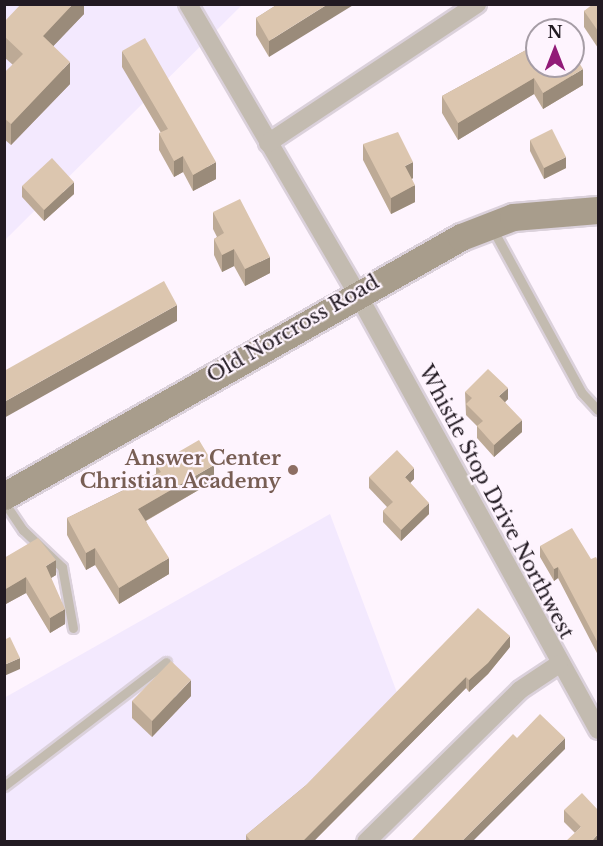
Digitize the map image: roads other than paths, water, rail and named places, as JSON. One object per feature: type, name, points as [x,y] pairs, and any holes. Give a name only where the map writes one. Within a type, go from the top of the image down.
[{"type":"street","name":"Whistle Stop Drive Northwest","points":[[188,4],[357,292],[559,664],[598,730]]},
{"type":"street","points":[[268,142],[477,4]]},
{"type":"street","name":"Old Norcross Road","points":[[4,496],[357,292],[491,226],[560,209],[598,210]]},
{"type":"street","points":[[366,842],[520,690],[559,664]]},
{"type":"lane","points":[[491,226],[582,393],[598,410]]},
{"type":"lane","points":[[4,502],[22,530],[62,567],[73,628]]},
{"type":"lane","points":[[4,786],[166,662]]},
{"type":"place","name":"Answer Center Christian Academy","points":[[293,470]]}]
